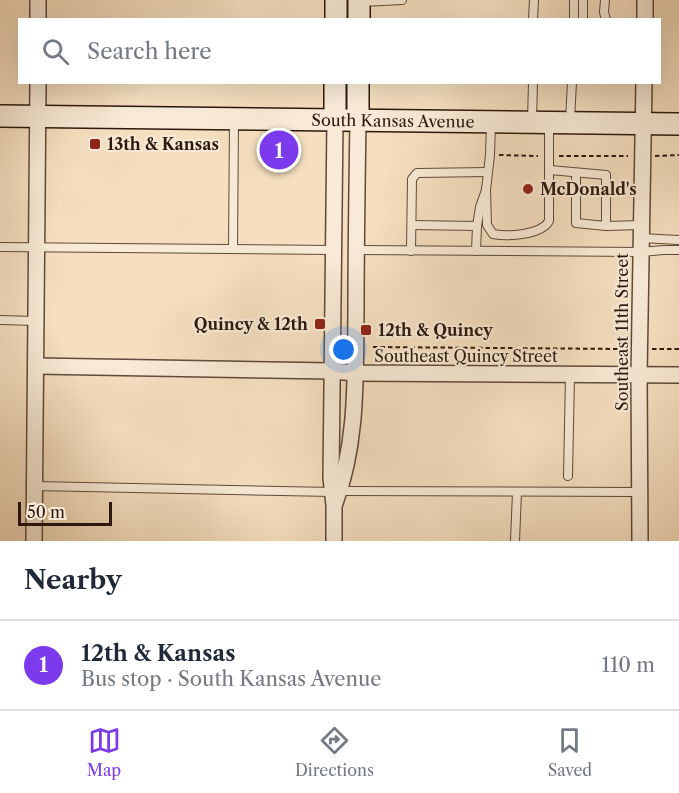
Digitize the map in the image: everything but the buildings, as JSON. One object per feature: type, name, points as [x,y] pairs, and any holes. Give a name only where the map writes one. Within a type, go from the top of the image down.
[{"type":"main road","points":[[336,0],[336,18]]},
{"type":"main road","points":[[335,84],[335,120]]},
{"type":"main road","points":[[358,84],[358,120]]},
{"type":"main road","name":"South Kansas Avenue","points":[[0,116],[679,124]]},
{"type":"street","points":[[38,0],[38,18]]},
{"type":"street","points":[[645,0],[645,18]]},
{"type":"street","points":[[34,541],[38,84]]},
{"type":"street","name":"Southeast 11th Street","points":[[640,541],[639,349],[644,84]]},
{"type":"street","points":[[334,541],[336,496],[331,478],[335,120]]},
{"type":"street","points":[[336,496],[344,480],[352,436],[355,374],[358,120]]},
{"type":"street","name":"Southeast Quincy Street","points":[[36,366],[332,371],[355,374],[679,375]]},
{"type":"lane","points":[[359,7],[402,0]]},
{"type":"lane","points":[[533,18],[534,0]]},
{"type":"lane","points":[[574,0],[574,18]]},
{"type":"lane","points":[[583,0],[583,18]]},
{"type":"lane","points":[[605,0],[606,18]]},
{"type":"lane","points":[[491,122],[486,189],[487,225],[493,234],[504,237],[539,230],[546,226],[549,220],[550,123],[534,84]]},
{"type":"lane","points":[[550,123],[571,84]]},
{"type":"lane","points":[[233,249],[234,119]]},
{"type":"lane","points":[[550,170],[606,176],[606,226]]},
{"type":"lane","points":[[411,251],[412,178],[417,173],[488,172]]},
{"type":"lane","points":[[576,173],[576,223],[606,226],[663,249],[679,250]]},
{"type":"lane","points":[[476,251],[480,207],[486,189]]},
{"type":"lane","points":[[412,225],[477,226]]},
{"type":"lane","points":[[356,250],[476,251],[641,239],[679,240]]},
{"type":"lane","points":[[0,247],[334,250]]},
{"type":"lane","points":[[0,320],[36,321]]},
{"type":"lane","points":[[568,476],[570,375]]},
{"type":"lane","points":[[35,486],[336,496],[640,492]]},
{"type":"lane","points":[[515,541],[517,492]]},
{"type":"path","points":[[490,155],[679,155]]},
{"type":"path","points":[[373,347],[679,349]]},
{"type":"place","name":"13th & Kansas","points":[[95,144]]},
{"type":"place","name":"12th & Kansas","points":[[279,150]]},
{"type":"place","name":"McDonald's","points":[[528,189]]},
{"type":"place","name":"Quincy & 12th","points":[[320,324]]},
{"type":"place","name":"12th & Quincy","points":[[366,330]]}]
